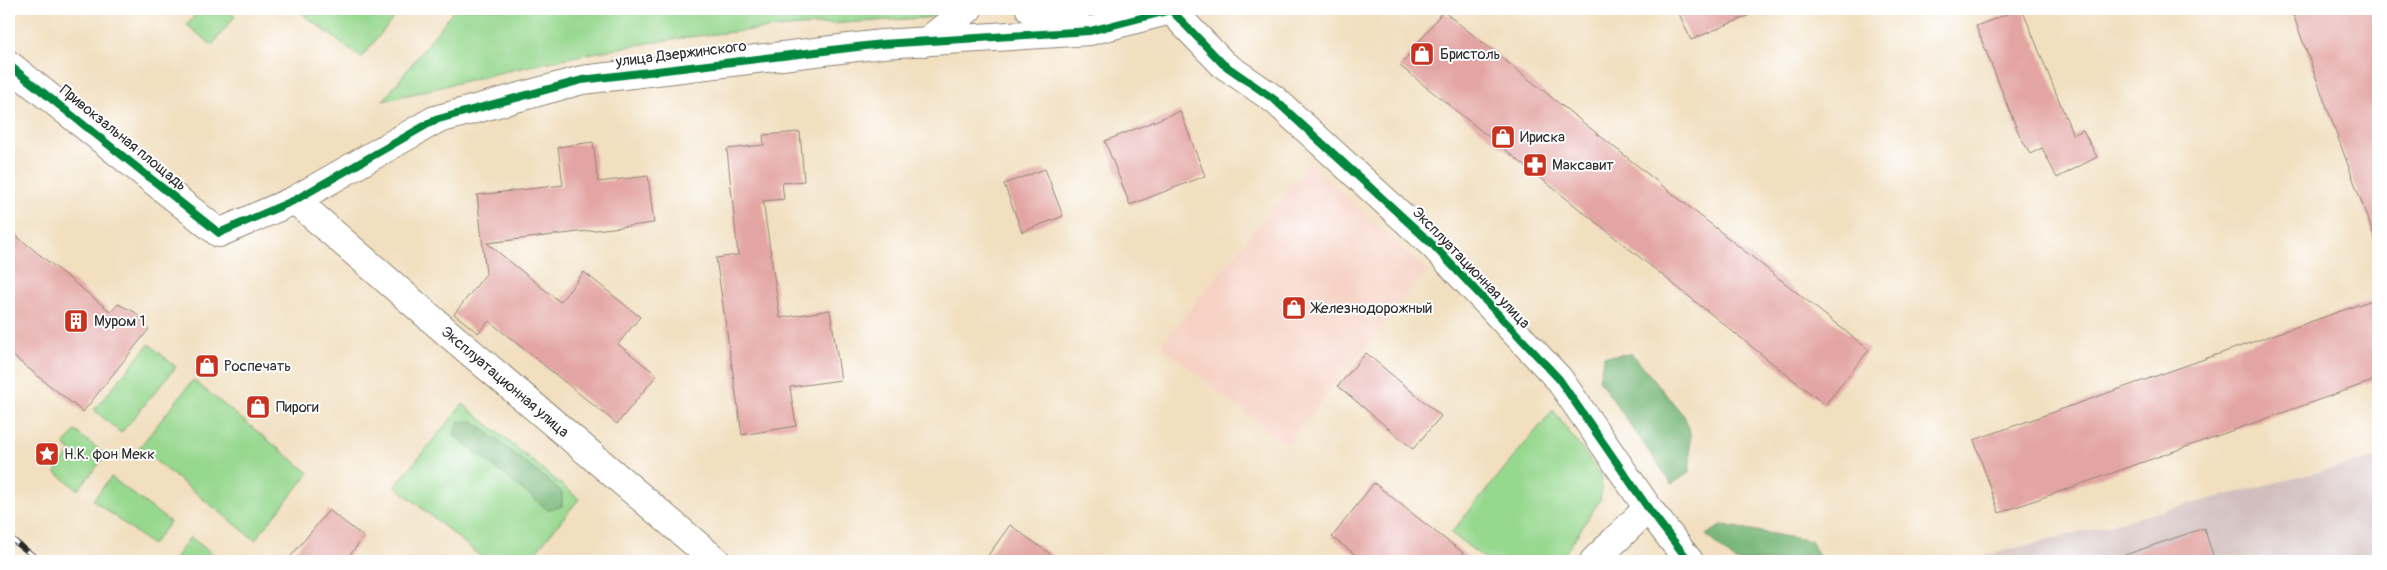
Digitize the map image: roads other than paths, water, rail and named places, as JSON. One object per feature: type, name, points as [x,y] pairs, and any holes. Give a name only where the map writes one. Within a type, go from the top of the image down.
[{"type":"street","points":[[926,42],[968,9]]},
{"type":"street","points":[[1030,9],[1090,31]]},
{"type":"street","name":"улица Дзержинского","points":[[220,233],[295,200],[435,120],[582,80],[882,44],[1090,31],[1173,10]]},
{"type":"street","name":"Эксплуатационная улица","points":[[1173,10],[1223,64],[1275,100],[1433,245],[1559,379],[1648,508],[1689,561]]},
{"type":"street","name":"Привокзальная площадь","points":[[9,65],[220,233]]},
{"type":"street","name":"Эксплуатационная улица","points":[[295,200],[716,561]]},
{"type":"street","points":[[1594,561],[1648,508]]},
{"type":"railway","points":[[9,537],[40,561]]},
{"type":"place","name":"Бристоль","points":[[1422,54]]},
{"type":"place","name":"Ириска","points":[[1503,137]]},
{"type":"place","name":"Максавит","points":[[1535,165]]},
{"type":"place","name":"Железнодорожный","points":[[1294,308]]},
{"type":"place","name":"Муром 1","points":[[76,321]]},
{"type":"place","name":"Роспечать","points":[[207,366]]},
{"type":"place","name":"Пироги","points":[[258,407]]},
{"type":"place","name":"Н.К. фон Мекк","points":[[47,454]]}]
